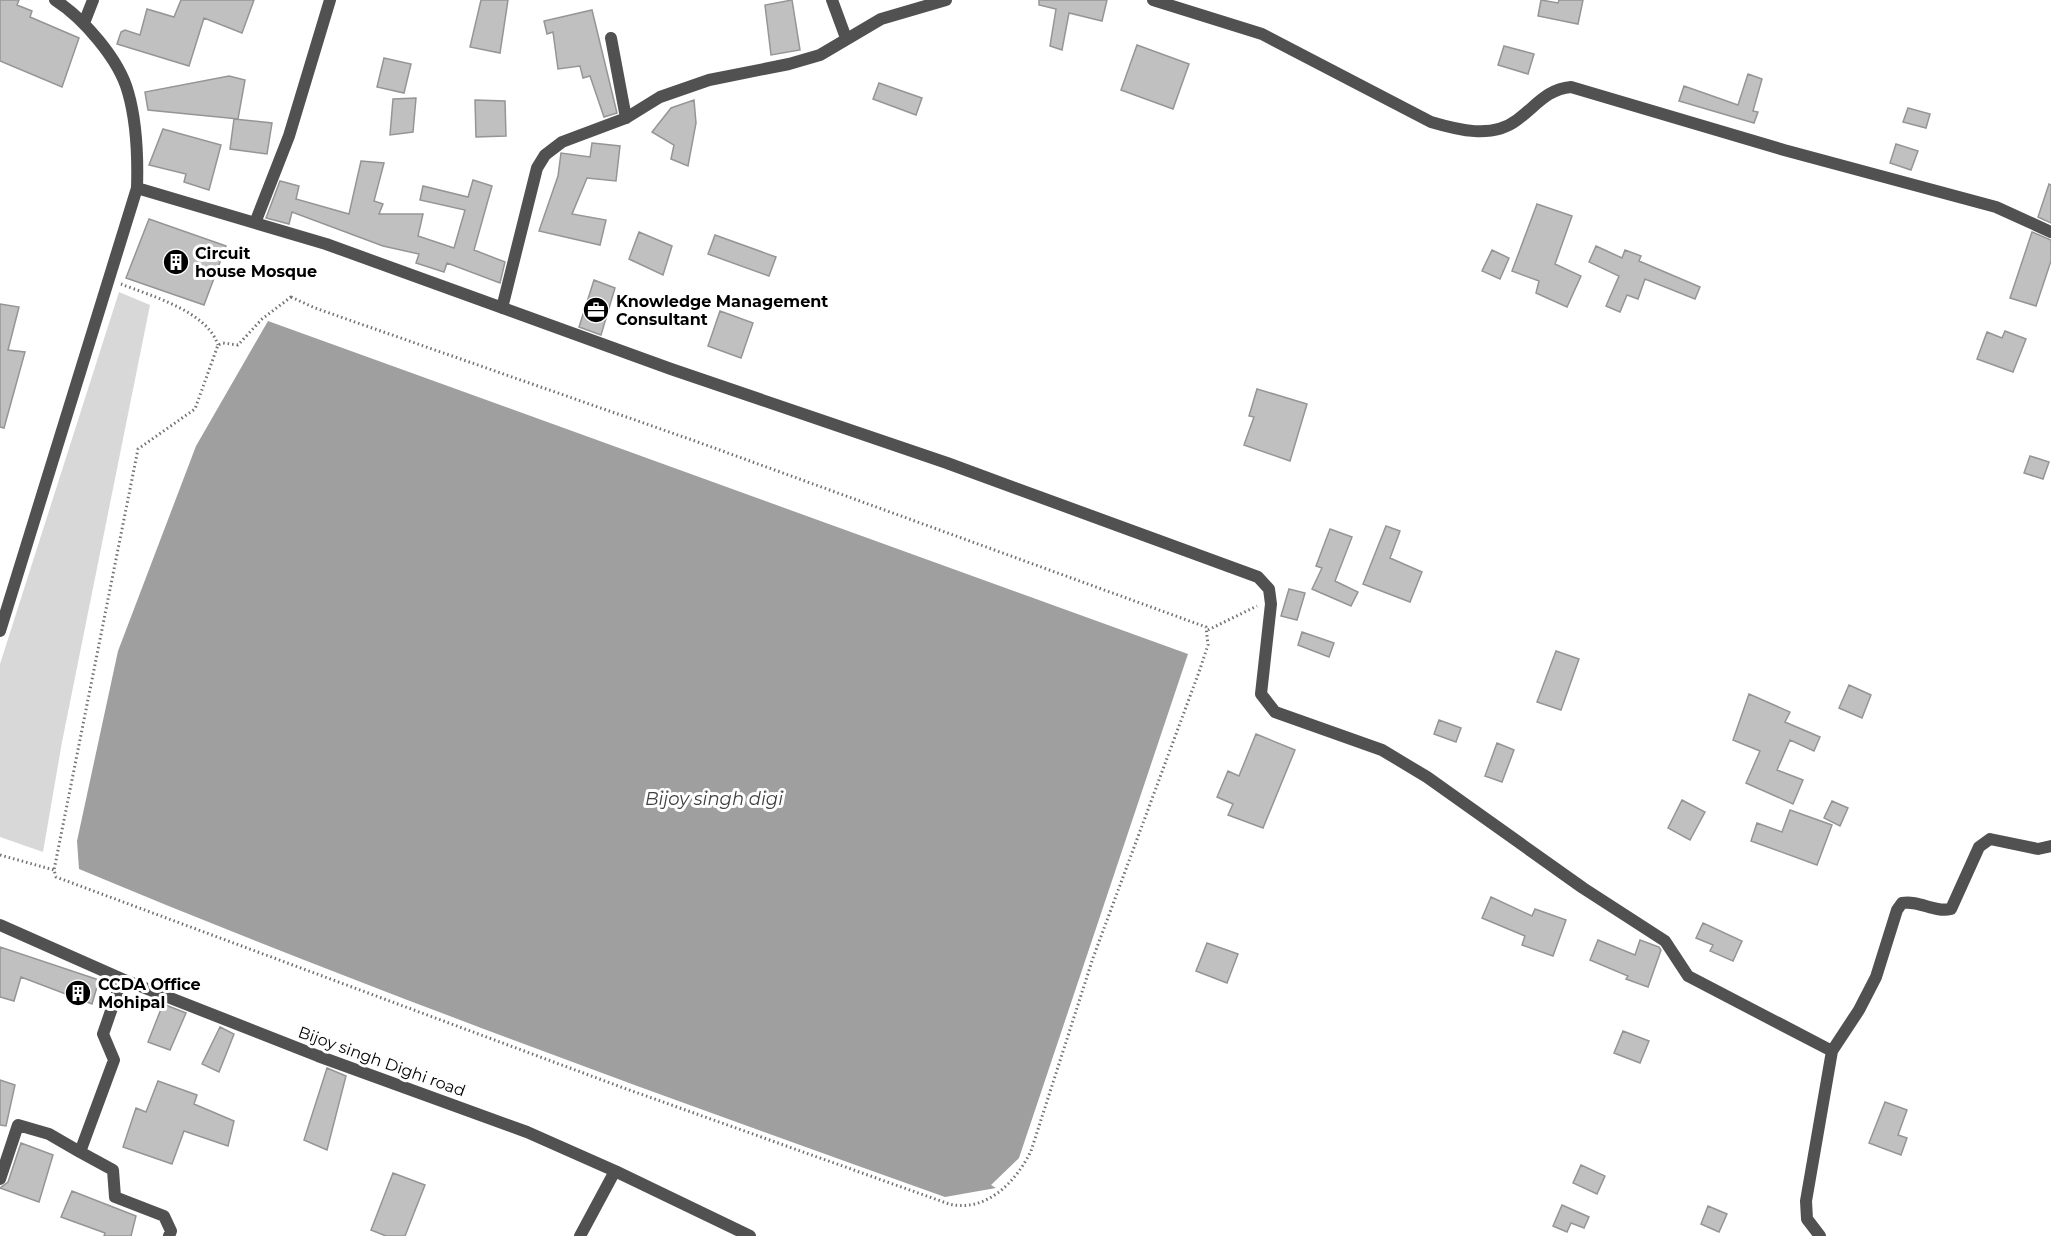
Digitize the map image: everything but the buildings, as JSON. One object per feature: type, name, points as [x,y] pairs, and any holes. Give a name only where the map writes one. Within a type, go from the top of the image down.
[{"type":"street","points":[[0,631],[110,280],[136,188],[138,148],[128,91],[105,49],[77,14],[55,0]]},
{"type":"street","points":[[84,23],[93,0]]},
{"type":"street","points":[[255,223],[289,136],[330,0]]},
{"type":"street","points":[[832,0],[846,38]]},
{"type":"street","points":[[502,308],[537,168],[545,155],[562,142],[626,118],[660,97],[682,88],[820,55],[881,19],[946,0]]},
{"type":"street","points":[[1153,0],[1262,34],[1431,122],[1458,130],[1484,131],[1500,128],[1515,122],[1550,92],[1571,87],[1784,150],[1996,207],[2051,232]]},
{"type":"street","points":[[611,38],[626,118]]},
{"type":"street","points":[[136,188],[326,244],[671,369],[947,463],[1202,558],[1239,568],[1258,577],[1269,589],[1270,599],[1261,694],[1275,712],[1382,750],[1427,777],[1583,888],[1665,941],[1688,976],[1832,1051]]},
{"type":"street","points":[[1820,1236],[1807,1219],[1806,1201],[1832,1051],[1859,1010],[1876,977],[1897,910],[1902,903],[1912,902],[1942,911],[1951,909],[1980,847],[1990,839],[2038,849],[2051,846]]},
{"type":"street","name":"Bijoy singh Dighi road","points":[[0,925],[122,979],[318,1056],[527,1132],[615,1171],[750,1236]]},
{"type":"street","points":[[80,1152],[114,1060],[103,1034],[122,979]]},
{"type":"street","points":[[0,1179],[18,1125],[49,1134],[113,1170],[115,1197],[164,1216],[171,1230],[169,1236]]},
{"type":"street","points":[[580,1236],[615,1171]]},
{"type":"path","points":[[110,280],[182,308],[210,331],[218,345],[195,410],[138,449],[54,870],[58,880],[439,1021],[950,1204],[965,1207],[992,1198],[1023,1166],[1031,1151],[1093,958],[1199,672],[1208,645],[1208,630],[1177,614],[315,308],[291,297],[262,319],[238,345],[223,343],[218,345]]},
{"type":"path","points":[[1208,630],[1270,599]]},
{"type":"path","points":[[0,855],[54,870]]},
{"type":"shaded area","points":[[119,292],[150,305],[62,742],[43,852],[0,837],[0,664]]},
{"type":"water","name":"Bijoy singh digi","points":[[268,321],[1188,654],[1019,1158],[991,1185],[996,1188],[945,1197],[402,998],[79,869],[77,841],[118,651],[196,446]]},
{"type":"place","name":"Circuit house Mosque","points":[[176,262]]},
{"type":"place","name":"Knowledge Management Consultant","points":[[596,310]]},
{"type":"place","name":"CCDA Office Mohipal","points":[[78,993]]}]
